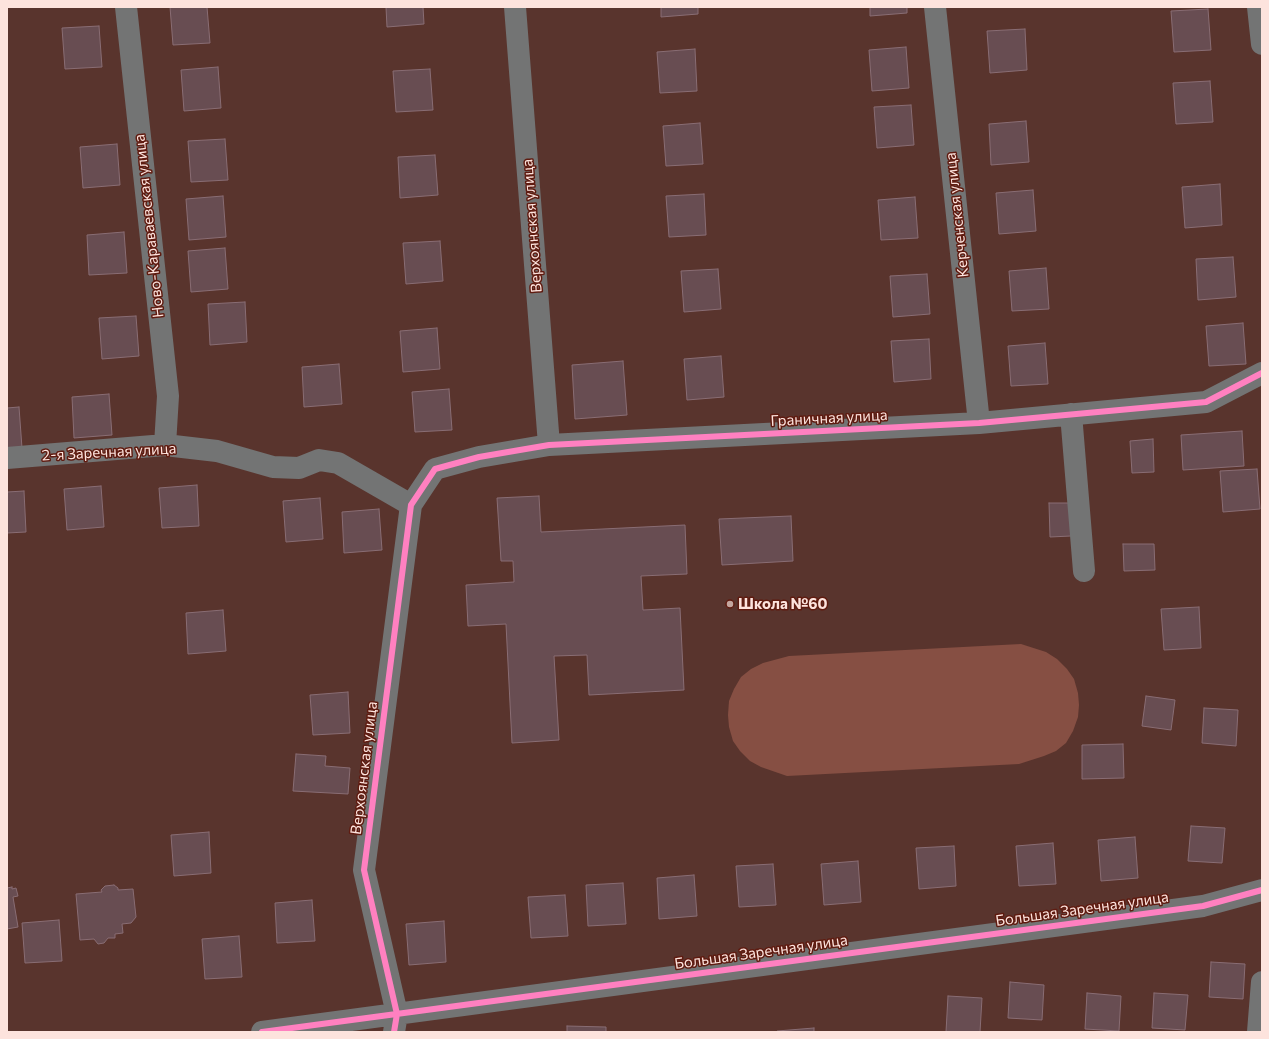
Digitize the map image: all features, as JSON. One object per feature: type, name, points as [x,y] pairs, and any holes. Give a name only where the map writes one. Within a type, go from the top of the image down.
[{"type":"street","name":"Ново-Караваевская улица","points":[[126,7],[168,396],[165,445]]},
{"type":"street","name":"Верхоянская улица","points":[[516,7],[549,445]]},
{"type":"street","name":"Керченская улица","points":[[935,7],[979,423]]},
{"type":"street","points":[[1258,7],[1262,44]]},
{"type":"street","name":"Граничная улица","points":[[411,505],[435,470],[479,457],[549,445],[979,423],[1206,402],[1262,373]]},
{"type":"street","points":[[1071,414],[1084,571]]},
{"type":"street","name":"2-я Заречная улица","points":[[7,458],[165,445],[217,451],[273,467],[299,468],[319,460],[338,463],[411,505]]},
{"type":"street","name":"Верхоянская улица","points":[[395,1023],[364,870],[411,505]]},
{"type":"street","name":"Большая Заречная улица","points":[[262,1032],[395,1023],[1203,906],[1262,890]]},
{"type":"street","points":[[1258,1032],[1262,982]]},
{"type":"shaded area","points":[[1021,644],[1046,652],[1057,659],[1074,679],[1078,693],[1078,717],[1073,731],[1066,743],[1056,751],[1044,756],[1019,764],[787,776],[761,767],[750,761],[733,741],[729,727],[729,701],[741,677],[751,669],[763,663],[789,656]]},
{"type":"building","points":[[170,7],[207,7],[210,43],[173,45]]},
{"type":"building","points":[[386,7],[423,7],[424,24],[387,27]]},
{"type":"building","points":[[661,7],[698,7],[698,14],[661,17]]},
{"type":"building","points":[[870,7],[907,7],[907,13],[870,16]]},
{"type":"building","points":[[1208,9],[1211,50],[1174,52],[1171,11]]},
{"type":"building","points":[[99,26],[102,67],[65,69],[62,28]]},
{"type":"building","points":[[1025,29],[1027,70],[990,73],[987,31]]},
{"type":"building","points":[[906,47],[909,88],[872,91],[869,50]]},
{"type":"building","points":[[695,49],[697,91],[660,93],[657,52]]},
{"type":"building","points":[[218,67],[221,108],[184,111],[181,70]]},
{"type":"building","points":[[430,69],[433,110],[396,112],[393,71]]},
{"type":"building","points":[[1210,81],[1213,122],[1176,124],[1173,83]]},
{"type":"building","points":[[911,105],[914,145],[877,148],[874,107]]},
{"type":"building","points":[[1026,121],[1029,162],[991,165],[989,124]]},
{"type":"building","points":[[700,123],[703,164],[666,166],[663,126]]},
{"type":"building","points":[[225,139],[228,180],[191,182],[188,141]]},
{"type":"building","points":[[117,144],[120,185],[83,188],[80,147]]},
{"type":"building","points":[[435,155],[438,195],[400,198],[398,157]]},
{"type":"building","points":[[1220,184],[1222,225],[1185,228],[1182,187]]},
{"type":"building","points":[[1033,190],[1036,231],[999,234],[996,193]]},
{"type":"building","points":[[704,194],[706,235],[669,237],[666,196]]},
{"type":"building","points":[[223,196],[226,237],[189,240],[186,199]]},
{"type":"building","points":[[915,197],[918,238],[881,240],[878,200]]},
{"type":"building","points":[[124,232],[127,273],[89,275],[87,235]]},
{"type":"building","points":[[440,241],[443,281],[406,284],[403,243]]},
{"type":"building","points":[[225,248],[228,289],[191,292],[188,251]]},
{"type":"building","points":[[1233,257],[1236,297],[1198,300],[1196,259]]},
{"type":"building","points":[[1046,268],[1049,309],[1012,311],[1009,271]]},
{"type":"building","points":[[718,269],[721,309],[684,312],[681,271]]},
{"type":"building","points":[[927,274],[930,314],[893,317],[890,276]]},
{"type":"building","points":[[245,302],[247,342],[210,345],[208,304]]},
{"type":"building","points":[[136,316],[139,356],[102,359],[99,318]]},
{"type":"building","points":[[1243,323],[1246,364],[1209,366],[1206,326]]},
{"type":"building","points":[[437,328],[440,369],[403,372],[400,331]]},
{"type":"building","points":[[929,339],[931,379],[894,382],[891,341]]},
{"type":"building","points":[[1045,343],[1048,384],[1011,386],[1008,346]]},
{"type":"building","points":[[721,356],[724,397],[687,400],[684,359]]},
{"type":"building","points":[[623,361],[627,415],[575,419],[572,365]]},
{"type":"building","points":[[339,364],[342,404],[304,407],[302,367]]},
{"type":"building","points":[[449,389],[452,430],[415,432],[412,392]]},
{"type":"building","points":[[109,394],[112,435],[74,438],[72,397]]},
{"type":"building","points":[[19,407],[22,448],[7,449],[7,408]]},
{"type":"building","points":[[1242,431],[1244,466],[1183,470],[1181,435]]},
{"type":"building","points":[[1153,439],[1154,472],[1132,473],[1130,441]]},
{"type":"building","points":[[1257,469],[1260,509],[1223,512],[1220,471]]},
{"type":"building","points":[[197,485],[199,526],[162,528],[159,488]]},
{"type":"building","points":[[101,486],[104,527],[67,530],[64,489]]},
{"type":"building","points":[[24,491],[26,532],[7,533],[7,492]]},
{"type":"building","points":[[539,496],[541,532],[685,525],[687,574],[641,576],[643,610],[680,608],[684,690],[589,695],[587,655],[554,656],[559,740],[512,743],[506,624],[468,626],[466,585],[514,582],[513,561],[501,561],[497,498]]},
{"type":"building","points":[[320,498],[323,539],[286,542],[283,501]]},
{"type":"building","points":[[1049,503],[1071,503],[1071,536],[1050,537]]},
{"type":"building","points":[[379,509],[382,550],[344,553],[342,512]]},
{"type":"building","points":[[791,516],[793,561],[722,565],[719,519]]},
{"type":"building","points":[[1123,544],[1154,544],[1155,570],[1124,571]]},
{"type":"building","points":[[1199,607],[1201,648],[1164,650],[1161,609]]},
{"type":"building","points":[[223,610],[226,651],[188,654],[186,613]]},
{"type":"building","points":[[348,692],[350,733],[313,735],[310,695]]},
{"type":"building","points":[[1146,696],[1175,700],[1171,730],[1142,726]]},
{"type":"building","points":[[1204,708],[1238,710],[1236,746],[1202,743]]},
{"type":"building","points":[[1123,744],[1124,778],[1082,779],[1082,745]]},
{"type":"building","points":[[296,754],[326,756],[325,766],[350,768],[348,794],[293,791]]},
{"type":"building","points":[[1191,826],[1225,828],[1222,863],[1188,861]]},
{"type":"building","points":[[209,832],[211,873],[174,876],[171,835]]},
{"type":"building","points":[[1135,837],[1138,878],[1101,881],[1098,840]]},
{"type":"building","points":[[1053,843],[1056,884],[1019,886],[1016,846]]},
{"type":"building","points":[[954,846],[956,886],[919,889],[916,848]]},
{"type":"building","points":[[858,861],[861,902],[824,905],[821,864]]},
{"type":"building","points":[[773,864],[776,905],[739,907],[736,866]]},
{"type":"building","points":[[694,875],[697,916],[659,919],[657,878]]},
{"type":"building","points":[[623,883],[626,924],[588,926],[586,885]]},
{"type":"building","points":[[114,885],[118,888],[118,890],[133,889],[136,917],[131,923],[122,924],[123,933],[115,934],[115,938],[108,938],[104,943],[98,944],[94,939],[80,940],[76,894],[102,892],[101,890],[105,886]]},
{"type":"building","points":[[12,887],[12,889],[16,888],[18,896],[13,897],[18,927],[7,929],[7,888]]},
{"type":"building","points":[[565,895],[568,936],[531,938],[528,897]]},
{"type":"building","points":[[312,900],[315,941],[277,943],[275,903]]},
{"type":"building","points":[[59,920],[62,961],[25,963],[22,923]]},
{"type":"building","points":[[444,921],[446,962],[409,965],[406,924]]},
{"type":"building","points":[[239,936],[242,977],[205,979],[202,939]]},
{"type":"building","points":[[1211,962],[1245,964],[1243,999],[1209,997]]},
{"type":"building","points":[[1010,982],[1044,985],[1042,1020],[1008,1018]]},
{"type":"building","points":[[1087,993],[1121,996],[1119,1031],[1085,1029]]},
{"type":"building","points":[[1154,993],[1188,995],[1185,1030],[1152,1028]]},
{"type":"building","points":[[948,996],[982,998],[980,1032],[946,1032]]},
{"type":"building","points":[[567,1026],[606,1027],[606,1032],[567,1032]]},
{"type":"building","points":[[814,1028],[814,1032],[777,1032],[777,1031]]},
{"type":"cycle path","points":[[394,1032],[397,1014],[364,870],[411,505],[435,469],[479,457],[549,445],[979,423],[1206,402],[1262,373]]},
{"type":"cycle path","points":[[262,1032],[1203,906],[1262,890]]},
{"type":"place","name":"Школа №60","points":[[730,604]]}]
